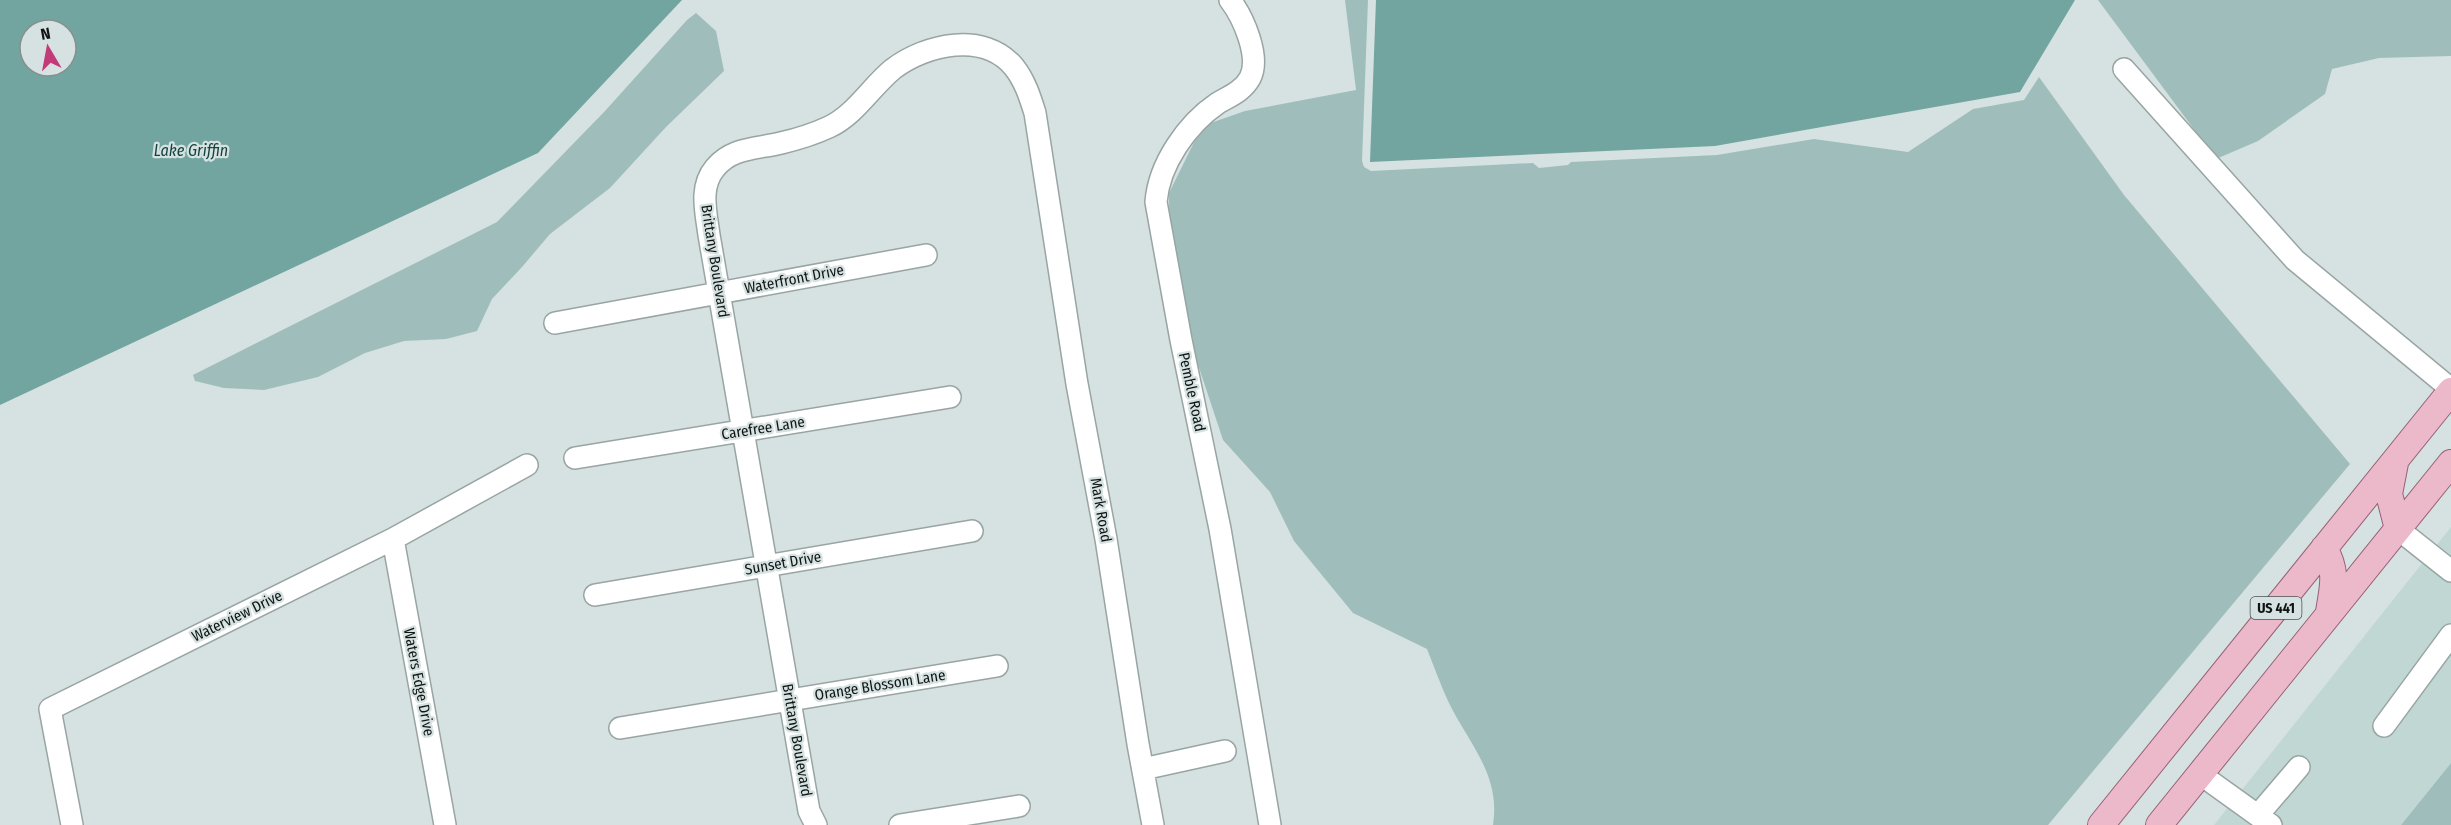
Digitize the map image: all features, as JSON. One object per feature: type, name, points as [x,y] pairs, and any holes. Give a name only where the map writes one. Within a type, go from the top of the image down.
[{"type":"main road","name":"US 441","points":[[2101,825],[2451,390]]},
{"type":"main road","points":[[2396,460],[2389,494],[2398,529]]},
{"type":"main road","name":"US 441","points":[[2159,825],[2451,463]]},
{"type":"main road","points":[[2324,548],[2332,562],[2335,577],[2328,615]]},
{"type":"street","name":"Pemble Road","points":[[1230,0],[1246,29],[1252,51],[1253,69],[1250,78],[1239,92],[1203,116],[1170,155],[1163,167],[1157,186],[1156,201],[1181,340],[1220,529],[1270,825]]},
{"type":"street","name":"Brittany Boulevard","points":[[816,825],[809,811],[709,235],[704,194],[707,182],[715,168],[738,152],[807,137],[832,126],[848,115],[874,85],[895,68],[930,49],[946,45],[981,47],[1000,54],[1013,66],[1025,86],[1035,113],[1047,195]]},
{"type":"street","points":[[2124,69],[2295,260],[2451,390]]},
{"type":"street","name":"Mark Road","points":[[1047,195],[1153,825]]},
{"type":"street","name":"Waterfront Drive","points":[[555,323],[926,255]]},
{"type":"street","name":"Carefree Lane","points":[[575,458],[950,397]]},
{"type":"street","name":"Waterview Drive","points":[[72,825],[50,709],[393,539],[527,465]]},
{"type":"street","points":[[2398,529],[2451,571]]},
{"type":"street","name":"Sunset Drive","points":[[595,595],[972,531]]},
{"type":"street","name":"Waters Edge Drive","points":[[393,539],[445,825]]},
{"type":"street","points":[[2384,726],[2451,635]]},
{"type":"street","name":"Orange Blossom Lane","points":[[620,728],[997,666]]},
{"type":"street","points":[[1143,769],[1225,751]]},
{"type":"street","points":[[2200,774],[2264,820],[2299,767]]},
{"type":"street","points":[[900,825],[1019,806]]},
{"type":"shaded area","points":[[1345,0],[1368,0],[1362,161],[1364,167],[1371,171],[1533,163],[1539,168],[1568,165],[1571,162],[1717,155],[1814,139],[1908,152],[1973,109],[2024,100],[2039,77],[2124,195],[2350,464],[2048,825],[1493,825],[1494,807],[1488,774],[1448,701],[1427,649],[1353,613],[1294,541],[1270,492],[1223,440],[1170,280],[1169,193],[1202,126],[1245,111],[1356,90]]},
{"type":"shaded area","points":[[2098,0],[2451,0],[2451,56],[2379,58],[2332,69],[2325,94],[2258,141],[2216,159]]},
{"type":"shaded area","points":[[696,13],[716,31],[724,71],[666,127],[610,188],[550,234],[492,299],[477,331],[446,339],[404,341],[365,353],[318,377],[264,390],[224,388],[195,381],[193,375],[497,222]]},
{"type":"shaded area","points":[[2451,527],[2451,763],[2401,825],[2214,825]]},
{"type":"shaded area","points":[[2451,763],[2451,825],[2401,825]]},
{"type":"water","name":"Lake Griffin","points":[[0,0],[682,0],[538,153],[0,405]]},
{"type":"water","points":[[1376,0],[2075,0],[2020,92],[1715,146],[1370,162]]}]
